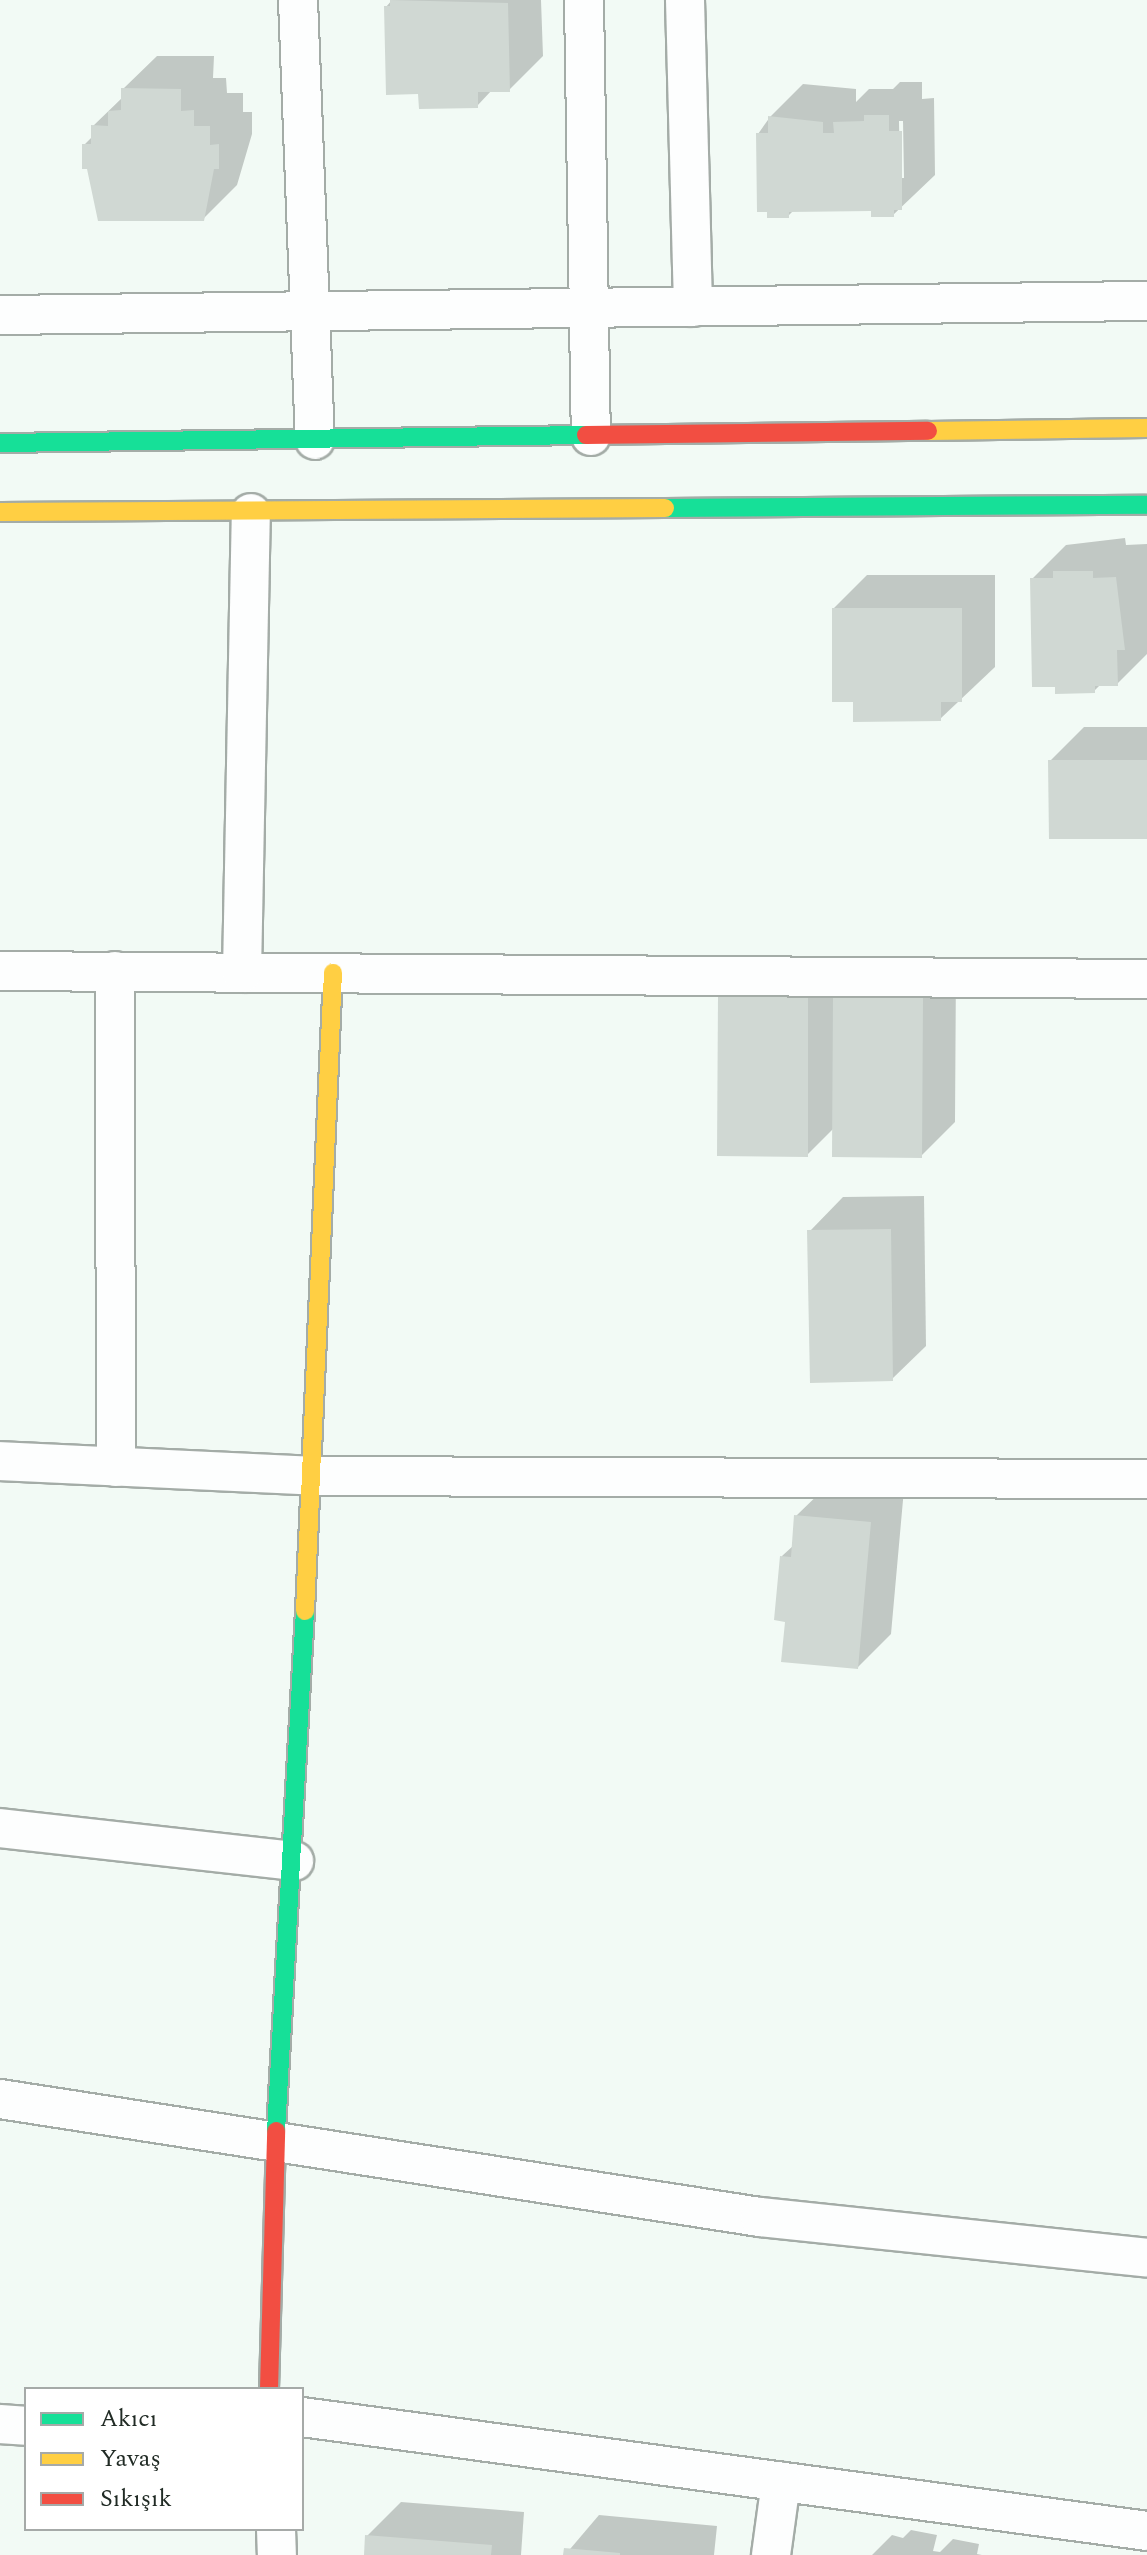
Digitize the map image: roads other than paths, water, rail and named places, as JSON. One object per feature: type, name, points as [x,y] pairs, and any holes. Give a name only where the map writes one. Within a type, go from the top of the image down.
[{"type":"street","points":[[298,0],[307,312],[315,440]]},
{"type":"street","points":[[584,0],[591,436]]},
{"type":"street","points":[[685,0],[693,307]]},
{"type":"street","points":[[0,315],[1147,301]]},
{"type":"street","points":[[0,443],[1147,428]]},
{"type":"street","points":[[0,512],[251,513],[1147,505]]},
{"type":"street","points":[[242,973],[251,513]]},
{"type":"street","points":[[0,971],[1147,979]]},
{"type":"street","points":[[115,971],[116,1467]]},
{"type":"street","points":[[269,2387],[275,2138],[294,1861],[333,973]]},
{"type":"street","points":[[0,1461],[313,1476],[1147,1479]]},
{"type":"street","points":[[0,1828],[294,1861]]},
{"type":"street","points":[[0,2099],[275,2138],[760,2217],[1147,2258]]},
{"type":"street","points":[[304,2417],[1147,2531]]},
{"type":"street","points":[[0,2424],[24,2426]]},
{"type":"street","points":[[771,2555],[781,2482]]},
{"type":"street","points":[[276,2531],[277,2555]]}]
